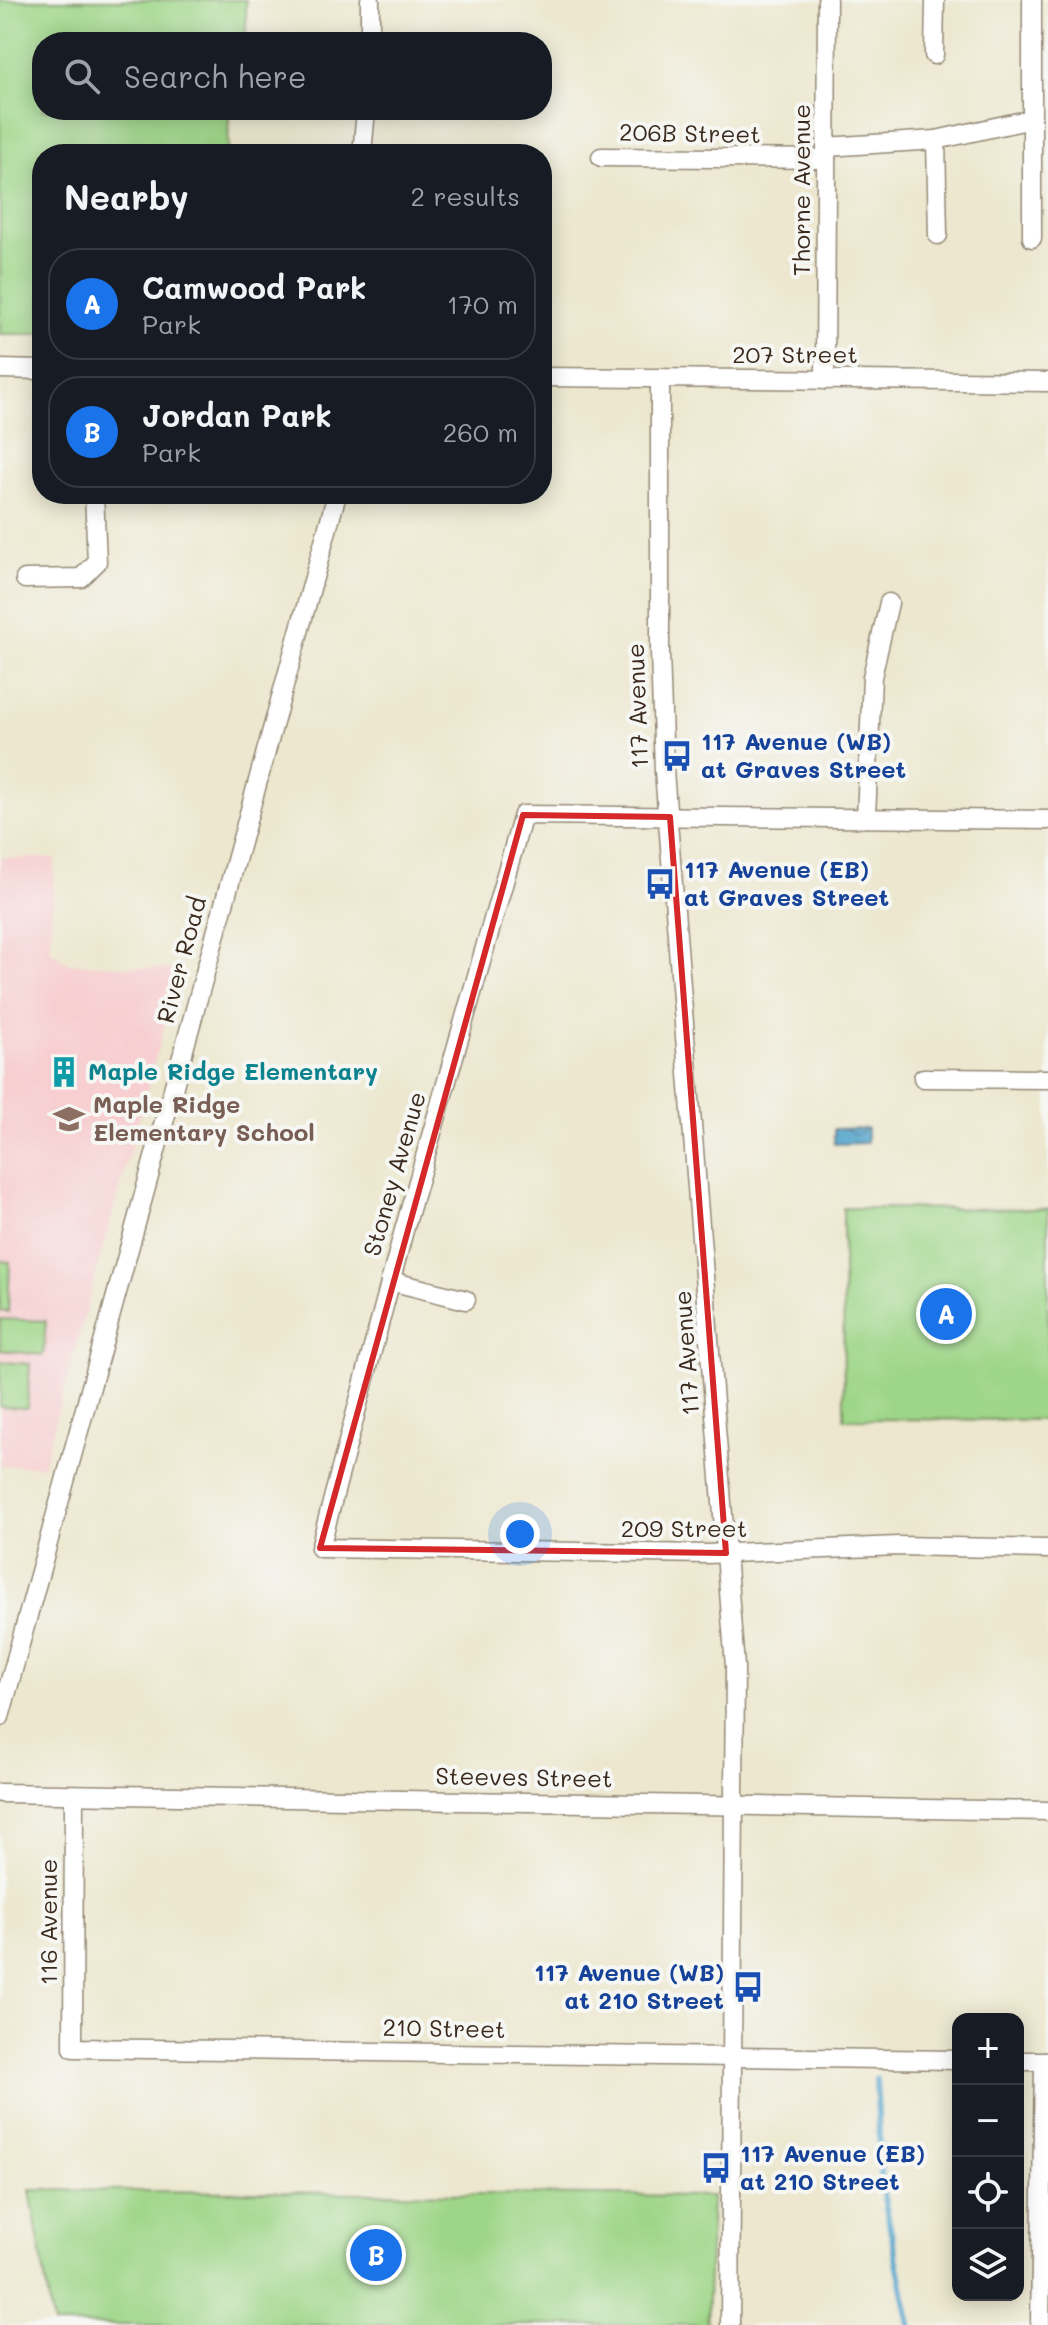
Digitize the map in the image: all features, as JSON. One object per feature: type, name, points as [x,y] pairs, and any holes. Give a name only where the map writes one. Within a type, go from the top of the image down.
[{"type":"street","points":[[370,0],[370,32]]},
{"type":"street","name":"Thorne Avenue","points":[[825,380],[827,0]]},
{"type":"street","points":[[934,55],[935,0]]},
{"type":"street","points":[[1032,0],[1032,238]]},
{"type":"street","name":"206B Street","points":[[601,157],[826,153],[936,140],[1032,119]]},
{"type":"street","points":[[363,144],[365,120]]},
{"type":"street","points":[[936,140],[938,235]]},
{"type":"street","points":[[0,369],[32,370]]},
{"type":"street","name":"207 Street","points":[[552,377],[1048,382]]},
{"type":"street","name":"117 Avenue","points":[[660,378],[660,666],[664,771],[735,1667],[730,2325]]},
{"type":"street","points":[[25,579],[81,578],[97,562],[94,504]]},
{"type":"street","name":"River Road","points":[[0,1717],[334,504]]},
{"type":"street","points":[[866,818],[872,677],[889,603]]},
{"type":"street","name":"Stoney Avenue","points":[[320,1548],[390,1281],[523,815],[670,817]]},
{"type":"street","points":[[670,817],[1048,820]]},
{"type":"street","points":[[923,1078],[1048,1079]]},
{"type":"street","points":[[390,1281],[466,1300]]},
{"type":"street","name":"209 Street","points":[[320,1548],[726,1553],[898,1546],[1048,1549]]},
{"type":"street","name":"Steeves Street","points":[[0,1793],[1048,1811]]},
{"type":"street","name":"116 Avenue","points":[[73,2048],[74,1796]]},
{"type":"street","name":"210 Street","points":[[73,2048],[952,2060]]},
{"type":"street","points":[[1024,2061],[1046,2061],[1040,2325]]},
{"type":"highlighted area","points":[[523,815],[670,817],[726,1553],[320,1548]]},
{"type":"shaded area","name":"Maple Ridge Elementary School","points":[[0,858],[55,858],[50,950],[68,963],[180,970],[43,1466],[0,1466]]},
{"type":"green space","points":[[0,0],[246,0],[246,32],[32,32],[32,120],[229,120],[228,144],[32,144],[32,334],[0,334]]},
{"type":"green space","points":[[843,1208],[1048,1209],[1048,1420],[844,1419]]},
{"type":"green space","points":[[0,1261],[10,1262],[8,1312],[0,1311]]},
{"type":"green space","points":[[0,1319],[46,1321],[43,1355],[0,1350]]},
{"type":"green space","points":[[1,1362],[30,1364],[27,1408],[0,1407]]},
{"type":"green space","points":[[30,2190],[712,2196],[707,2325],[53,2325]]},
{"type":"water","points":[[867,1128],[867,1143],[834,1144],[834,1129]]},
{"type":"waterway","points":[[876,2079],[882,2188],[910,2325]]},
{"type":"place","name":"117 Avenue (WB) at Graves Street","points":[[677,756]]},
{"type":"place","name":"117 Avenue (EB) at Graves Street","points":[[660,884]]},
{"type":"place","name":"Maple Ridge Elementary","points":[[64,1072]]},
{"type":"place","name":"Maple Ridge Elementary School","points":[[69,1119]]},
{"type":"place","name":"Camwood Park","points":[[946,1314]]},
{"type":"place","name":"117 Avenue (WB) at 210 Street","points":[[748,1987]]},
{"type":"place","name":"117 Avenue (EB) at 210 Street","points":[[716,2168]]},
{"type":"place","name":"Jordan Park","points":[[376,2255]]}]
